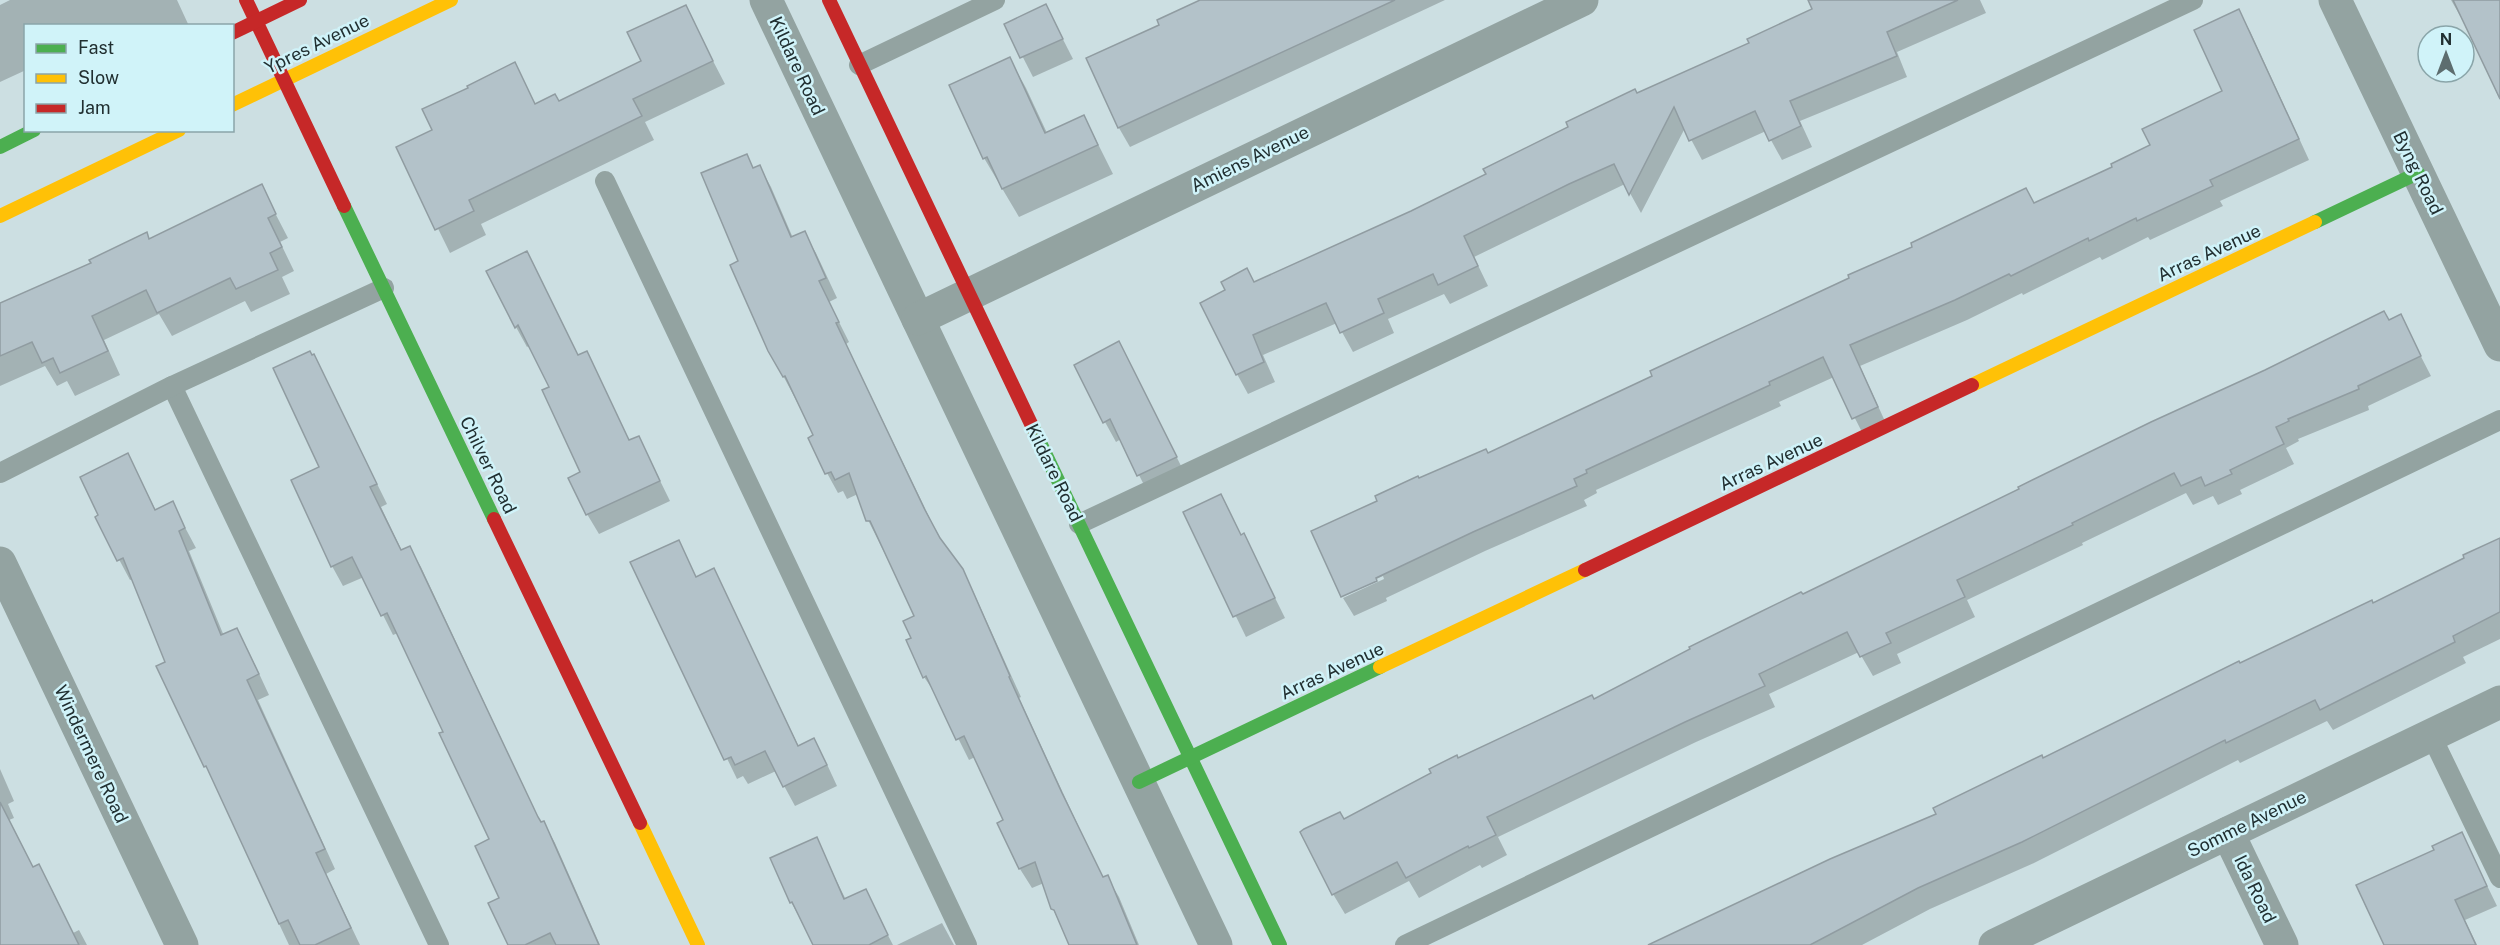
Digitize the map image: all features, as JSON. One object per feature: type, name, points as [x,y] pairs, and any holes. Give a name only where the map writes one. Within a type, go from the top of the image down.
[{"type":"street","name":"Chilver Road","points":[[246,0],[698,945]]},
{"type":"street","points":[[234,32],[300,0]]},
{"type":"street","name":"Ypres Avenue","points":[[234,104],[451,0]]},
{"type":"street","name":"Kildare Road","points":[[766,0],[1216,945]]},
{"type":"street","name":"Kildare Road","points":[[829,0],[1280,945]]},
{"type":"street","name":"Amiens Avenue","points":[[918,319],[1582,0]]},
{"type":"street","name":"Byng Road","points":[[2336,0],[2500,345]]},
{"type":"street","points":[[0,147],[30,132]]},
{"type":"street","points":[[0,216],[175,132]]},
{"type":"street","name":"Arras Avenue","points":[[1138,782],[2418,173]]},
{"type":"street","name":"Windermere Road","points":[[0,563],[182,945]]},
{"type":"street","name":"Somme Avenue","points":[[1995,945],[2500,702]]},
{"type":"street","name":"Ida Road","points":[[2228,833],[2282,945]]},
{"type":"lane","points":[[859,65],[995,0]]},
{"type":"lane","points":[[1079,524],[2193,0]]},
{"type":"lane","points":[[605,181],[967,945]]},
{"type":"lane","points":[[0,473],[172,386],[384,288]]},
{"type":"lane","points":[[172,386],[439,945]]},
{"type":"lane","points":[[1405,945],[2500,420]]},
{"type":"lane","points":[[2431,735],[2500,878]]},
{"type":"building","points":[[1200,0],[1395,0],[1118,128],[1086,58],[1159,25],[1157,20]]},
{"type":"building","points":[[1808,0],[1958,0],[1887,32],[1897,56],[1790,101],[1801,126],[1769,141],[1755,111],[1689,141],[1674,107],[1629,195],[1614,164],[1569,184],[1464,236],[1478,266],[1438,285],[1433,274],[1378,299],[1384,313],[1340,333],[1326,303],[1253,335],[1264,362],[1236,375],[1200,303],[1225,290],[1221,282],[1247,268],[1254,282],[1411,211],[1486,174],[1483,169],[1568,127],[1566,122],[1635,89],[1637,93],[1749,43],[1747,39],[1812,9]]},
{"type":"building","points":[[2453,0],[2500,0],[2500,99],[2476,48],[2476,24],[2464,24]]},
{"type":"building","points":[[1046,4],[1063,39],[1020,58],[1004,24]]},
{"type":"building","points":[[686,5],[713,61],[633,99],[642,116],[469,200],[474,211],[435,230],[396,147],[432,130],[422,109],[468,88],[467,86],[515,62],[535,104],[555,94],[559,101],[641,61],[627,32]]},
{"type":"building","points":[[2239,9],[2299,139],[2210,180],[2213,186],[2137,221],[2136,218],[2089,241],[2088,238],[2011,276],[2009,274],[1850,345],[1878,407],[1852,419],[1823,357],[1769,382],[1770,385],[1586,470],[1587,473],[1574,479],[1577,486],[1473,532],[1341,597],[1311,531],[1377,501],[1375,496],[1418,476],[1419,478],[1486,449],[1488,453],[1652,376],[1650,371],[1849,278],[1848,275],[1912,247],[1911,243],[2026,188],[2034,203],[2112,167],[2111,164],[2150,145],[2142,129],[2222,91],[2194,30]]},
{"type":"building","points":[[1010,57],[1045,133],[1084,115],[1098,145],[1002,189],[987,157],[983,159],[949,85]]},
{"type":"building","points":[[747,154],[753,168],[760,165],[791,237],[805,231],[826,278],[819,281],[839,322],[836,323],[925,510],[940,538],[963,569],[1062,793],[1103,877],[1108,875],[1137,945],[1069,945],[1054,910],[1051,909],[1035,862],[1019,869],[997,823],[1003,820],[964,736],[956,740],[926,676],[923,678],[906,640],[911,638],[903,621],[914,616],[870,521],[866,521],[849,473],[835,480],[831,472],[825,474],[808,438],[813,435],[785,376],[783,377],[768,351],[730,265],[738,261],[701,173]]},
{"type":"building","points":[[262,184],[276,214],[268,218],[282,247],[270,253],[278,270],[236,289],[230,278],[157,313],[146,290],[92,316],[108,351],[60,373],[53,358],[42,363],[32,342],[0,356],[0,303],[91,263],[89,260],[147,232],[149,239]]},
{"type":"building","points":[[527,251],[578,355],[587,351],[629,440],[639,436],[660,481],[586,515],[568,478],[580,472],[542,390],[549,387],[518,325],[515,328],[486,271]]},
{"type":"building","points":[[2384,311],[2389,320],[2401,314],[2421,356],[2358,386],[2359,389],[2288,419],[2289,421],[2276,427],[2284,444],[2230,470],[2232,474],[2205,486],[2201,477],[2181,486],[2174,473],[2072,523],[2073,525],[1957,580],[1965,597],[1886,633],[1891,643],[1860,657],[1847,632],[1759,674],[1765,686],[1487,817],[1496,835],[1469,848],[1468,846],[1406,878],[1397,862],[1332,895],[1300,832],[1304,829],[1340,812],[1344,819],[1431,773],[1429,769],[1457,755],[1458,758],[1592,695],[1594,699],[1690,649],[1689,647],[1754,615],[1801,592],[1803,594],[2151,422],[2265,370]]},
{"type":"building","points":[[1119,341],[1177,457],[1137,476],[1110,419],[1103,423],[1074,365]]},
{"type":"building","points":[[310,351],[312,355],[314,354],[377,484],[370,487],[401,550],[410,546],[538,817],[541,822],[544,821],[599,945],[556,945],[550,933],[525,945],[508,945],[488,903],[499,898],[475,846],[489,839],[439,733],[443,732],[387,613],[381,616],[352,557],[331,567],[291,480],[319,467],[273,368]]},
{"type":"building","points":[[128,453],[155,510],[173,501],[185,528],[179,531],[221,635],[237,628],[259,674],[247,680],[325,849],[316,853],[351,928],[315,945],[300,945],[288,920],[279,924],[206,766],[204,767],[156,666],[165,662],[123,558],[117,561],[95,517],[98,515],[80,477]]},
{"type":"building","points":[[1221,494],[1241,535],[1244,533],[1275,598],[1233,617],[1183,512]]},
{"type":"building","points":[[2500,538],[2500,612],[2453,636],[2455,642],[2320,710],[2315,700],[2226,743],[2225,740],[2022,842],[1918,888],[1810,945],[1648,945],[1830,859],[1936,814],[1933,808],[2042,755],[2043,758],[2239,661],[2240,663],[2372,600],[2373,603]]},
{"type":"building","points":[[679,540],[696,577],[714,568],[798,746],[814,738],[827,765],[783,787],[765,751],[735,765],[731,757],[724,760],[630,562]]},
{"type":"building","points":[[0,802],[33,867],[39,864],[79,945],[0,945]]},
{"type":"building","points":[[2462,832],[2487,886],[2455,900],[2476,945],[2384,945],[2356,885],[2434,850],[2432,846]]},
{"type":"building","points":[[817,837],[844,899],[866,889],[888,935],[869,945],[813,945],[792,902],[790,903],[770,858]]},
{"type":"traffic: fast","points":[[0,147],[30,132]]},
{"type":"traffic: fast","points":[[2315,222],[2418,173]]},
{"type":"traffic: fast","points":[[344,206],[494,519]]},
{"type":"traffic: fast","points":[[1033,428],[1280,945]]},
{"type":"traffic: fast","points":[[1139,782],[1380,667]]},
{"type":"traffic: slow","points":[[234,104],[451,0]]},
{"type":"traffic: slow","points":[[0,216],[175,132]]},
{"type":"traffic: slow","points":[[1972,385],[2315,222]]},
{"type":"traffic: slow","points":[[1380,667],[1585,570]]},
{"type":"traffic: slow","points":[[640,823],[698,945]]},
{"type":"traffic: jam","points":[[246,0],[344,206]]},
{"type":"traffic: jam","points":[[234,32],[300,0]]},
{"type":"traffic: jam","points":[[829,0],[1033,428]]},
{"type":"traffic: jam","points":[[1585,570],[1972,385]]},
{"type":"traffic: jam","points":[[494,519],[640,823]]}]
